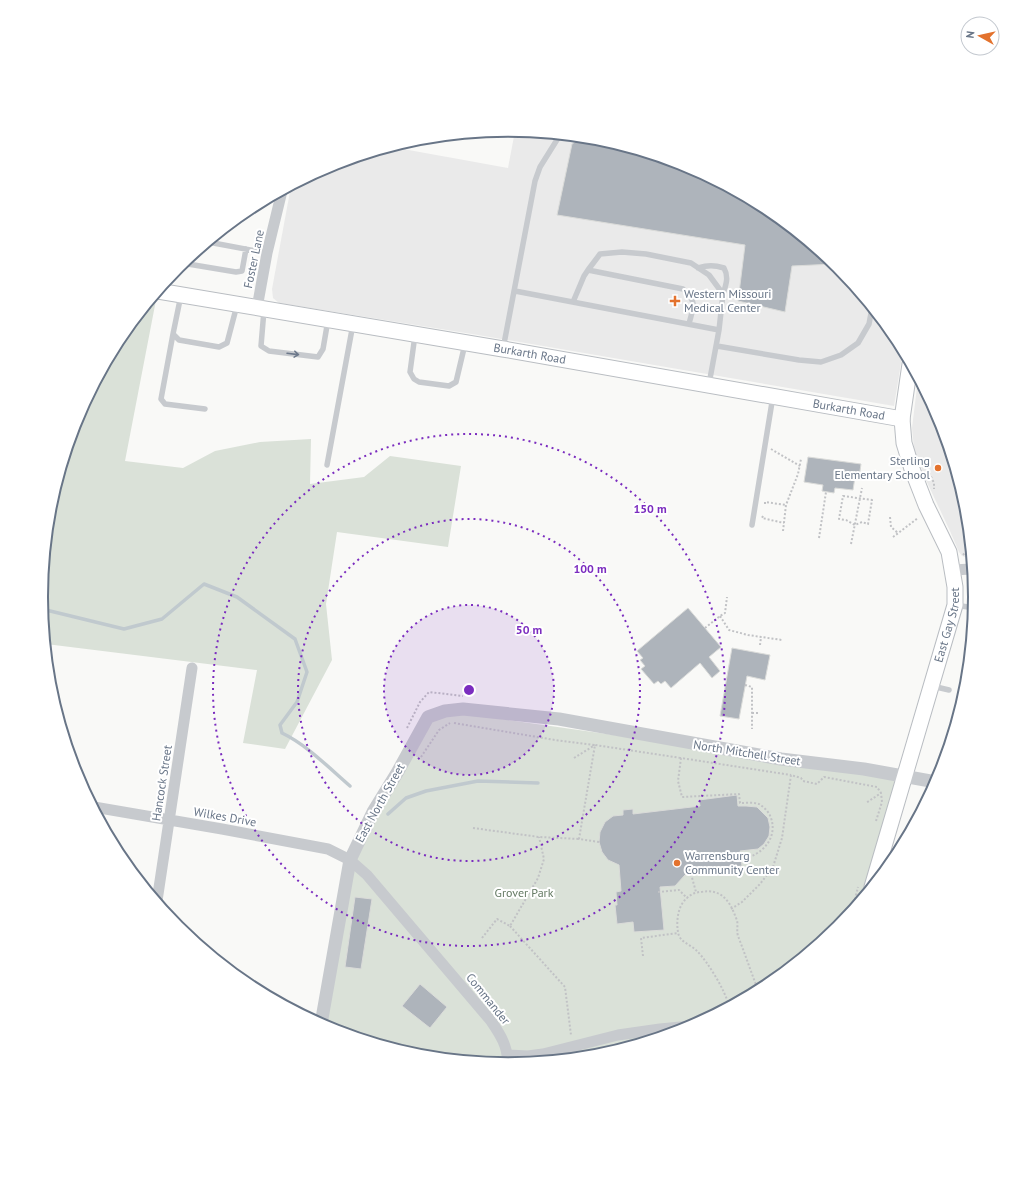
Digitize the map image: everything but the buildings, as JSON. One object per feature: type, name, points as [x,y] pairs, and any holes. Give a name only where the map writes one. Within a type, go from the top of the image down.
[{"type":"main road","name":"Burkarth Road","points":[[164,292],[709,384],[902,419]]},
{"type":"main road","name":"East Gay Street","points":[[876,873],[932,686],[961,606],[955,587],[949,552],[928,510],[912,469],[904,443],[902,419],[910,374]]},
{"type":"street","name":"Foster Lane","points":[[261,309],[267,253],[280,198]]},
{"type":"street","points":[[952,570],[967,569]]},
{"type":"street","name":"Hancock Street","points":[[158,895],[192,668]]},
{"type":"street","name":"East North Street","points":[[322,1018],[350,860],[372,812],[397,773],[428,717],[445,711],[463,709],[559,719]]},
{"type":"street","name":"North Mitchell Street","points":[[559,719],[781,759],[864,769],[930,781]]},
{"type":"street","name":"Wilkes Drive","points":[[99,808],[222,828],[328,849],[350,860]]},
{"type":"street","name":"Commander","points":[[350,860],[367,874],[491,1021],[501,1036],[507,1057]]},
{"type":"street","name":"Commander","points":[[525,1056],[543,1054],[618,1036],[668,1028]]},
{"type":"lane","points":[[503,349],[535,181],[540,167],[557,140]]},
{"type":"lane","points":[[214,243],[267,253]]},
{"type":"lane","points":[[191,264],[236,272],[242,271],[246,249]]},
{"type":"lane","points":[[573,302],[584,276],[600,254],[622,252],[646,254],[690,263],[709,275],[723,294]]},
{"type":"lane","points":[[698,268],[707,265],[714,265],[724,268],[727,273],[727,283],[723,294],[717,346],[709,384]]},
{"type":"lane","points":[[588,270],[683,289],[691,296],[693,305],[689,324]]},
{"type":"lane","points":[[514,291],[719,330]]},
{"type":"lane","points":[[181,295],[161,399],[165,404],[205,409]]},
{"type":"lane","points":[[173,334],[179,340],[219,347],[228,343],[237,305]]},
{"type":"lane","points":[[261,309],[261,346],[269,351],[318,357],[323,349],[328,320]]},
{"type":"lane","points":[[717,346],[799,360],[821,362],[841,355],[858,343],[869,324],[871,314]]},
{"type":"lane","points":[[328,465],[353,324]]},
{"type":"lane","points":[[415,334],[410,372],[414,380],[419,382],[450,386],[456,382],[466,343]]},
{"type":"lane","points":[[752,525],[773,396]]},
{"type":"lane","points":[[932,686],[949,690]]},
{"type":"path","points":[[771,449],[800,466]]},
{"type":"path","points":[[783,531],[786,505],[798,474],[801,459]]},
{"type":"path","points":[[922,459],[925,462],[934,482],[934,491]]},
{"type":"path","points":[[851,544],[862,488]]},
{"type":"path","points":[[819,538],[826,492]]},
{"type":"path","points":[[843,496],[872,500],[868,524],[862,522],[855,525],[846,520],[839,519],[843,496]]},
{"type":"path","points":[[784,523],[762,518],[765,502],[786,505]]},
{"type":"path","points":[[893,537],[928,510]]},
{"type":"path","points":[[890,517],[891,527],[898,533]]},
{"type":"path","points":[[961,552],[962,556],[966,552]]},
{"type":"path","points":[[705,628],[725,613],[727,597]]},
{"type":"path","points":[[720,616],[729,630],[782,640]]},
{"type":"path","points":[[760,645],[761,637]]},
{"type":"path","points":[[745,685],[752,687],[752,729]]},
{"type":"path","points":[[406,730],[420,702],[429,692],[465,696]]},
{"type":"path","points":[[752,712],[759,713]]},
{"type":"path","points":[[417,763],[439,730],[451,723],[555,740],[791,774],[801,778],[803,782],[817,784],[824,777],[877,787],[881,793],[866,803]]},
{"type":"path","points":[[574,758],[595,745]]},
{"type":"path","points":[[579,839],[595,745]]},
{"type":"path","points":[[681,758],[678,781],[682,797],[739,794],[740,803],[757,803],[770,814],[774,825],[773,835],[768,845],[760,852],[741,859]]},
{"type":"path","points":[[732,909],[742,902],[760,884],[773,867],[782,838],[791,774]]},
{"type":"path","points":[[473,828],[539,837],[579,839],[599,842]]},
{"type":"path","points":[[510,926],[538,878],[544,859],[539,837]]},
{"type":"path","points":[[691,874],[696,892]]},
{"type":"path","points":[[658,892],[679,890],[687,898]]},
{"type":"path","points":[[727,1001],[717,979],[697,951],[684,942],[678,933],[679,914],[682,906],[687,898],[696,892],[716,892],[723,896],[732,909],[737,920],[737,932],[756,984]]},
{"type":"path","points":[[482,938],[497,919],[510,926],[565,987],[570,1030]]},
{"type":"path","points":[[643,956],[641,938],[678,933]]},
{"type":"shaded area","name":"Western Missouri Medical Center","points":[[514,137],[568,141],[598,146],[656,161],[684,172],[711,184],[764,215],[811,251],[833,272],[873,317],[890,341],[902,360],[894,406],[478,335],[279,303],[273,298],[272,289],[290,192],[305,184],[360,161],[404,149],[508,168]]},
{"type":"shaded area","name":"Sterling Elementary School","points":[[917,387],[944,449],[959,507],[966,557],[962,556],[959,552],[925,478],[914,449],[912,428]]},
{"type":"green space","points":[[156,302],[125,461],[183,468],[215,451],[260,442],[311,439],[310,484],[364,477],[390,456],[461,466],[448,547],[337,532],[326,604],[332,660],[285,749],[243,743],[257,670],[51,645],[48,597],[52,537],[57,507],[72,449],[95,394],[110,367],[126,341]]},
{"type":"green space","name":"Grover Park","points":[[445,711],[904,776],[876,873],[873,877],[854,900],[811,943],[788,962],[738,995],[711,1010],[656,1033],[598,1048],[538,1056],[508,1057],[448,1053],[389,1041],[360,1033],[327,1020],[350,860],[428,717]]},
{"type":"waterway","points":[[48,611],[124,629],[162,619],[204,584],[237,597],[295,639],[307,672],[297,702],[280,725],[282,733],[309,750],[350,786]]},
{"type":"waterway","points":[[388,814],[406,798],[426,791],[478,781],[538,783]]},
{"type":"place","name":"Western Missouri Medical Center","points":[[675,301]]},
{"type":"place","name":"Sterling Elementary School","points":[[938,468]]},
{"type":"place","name":"Warrensburg Community Center","points":[[677,863]]}]
